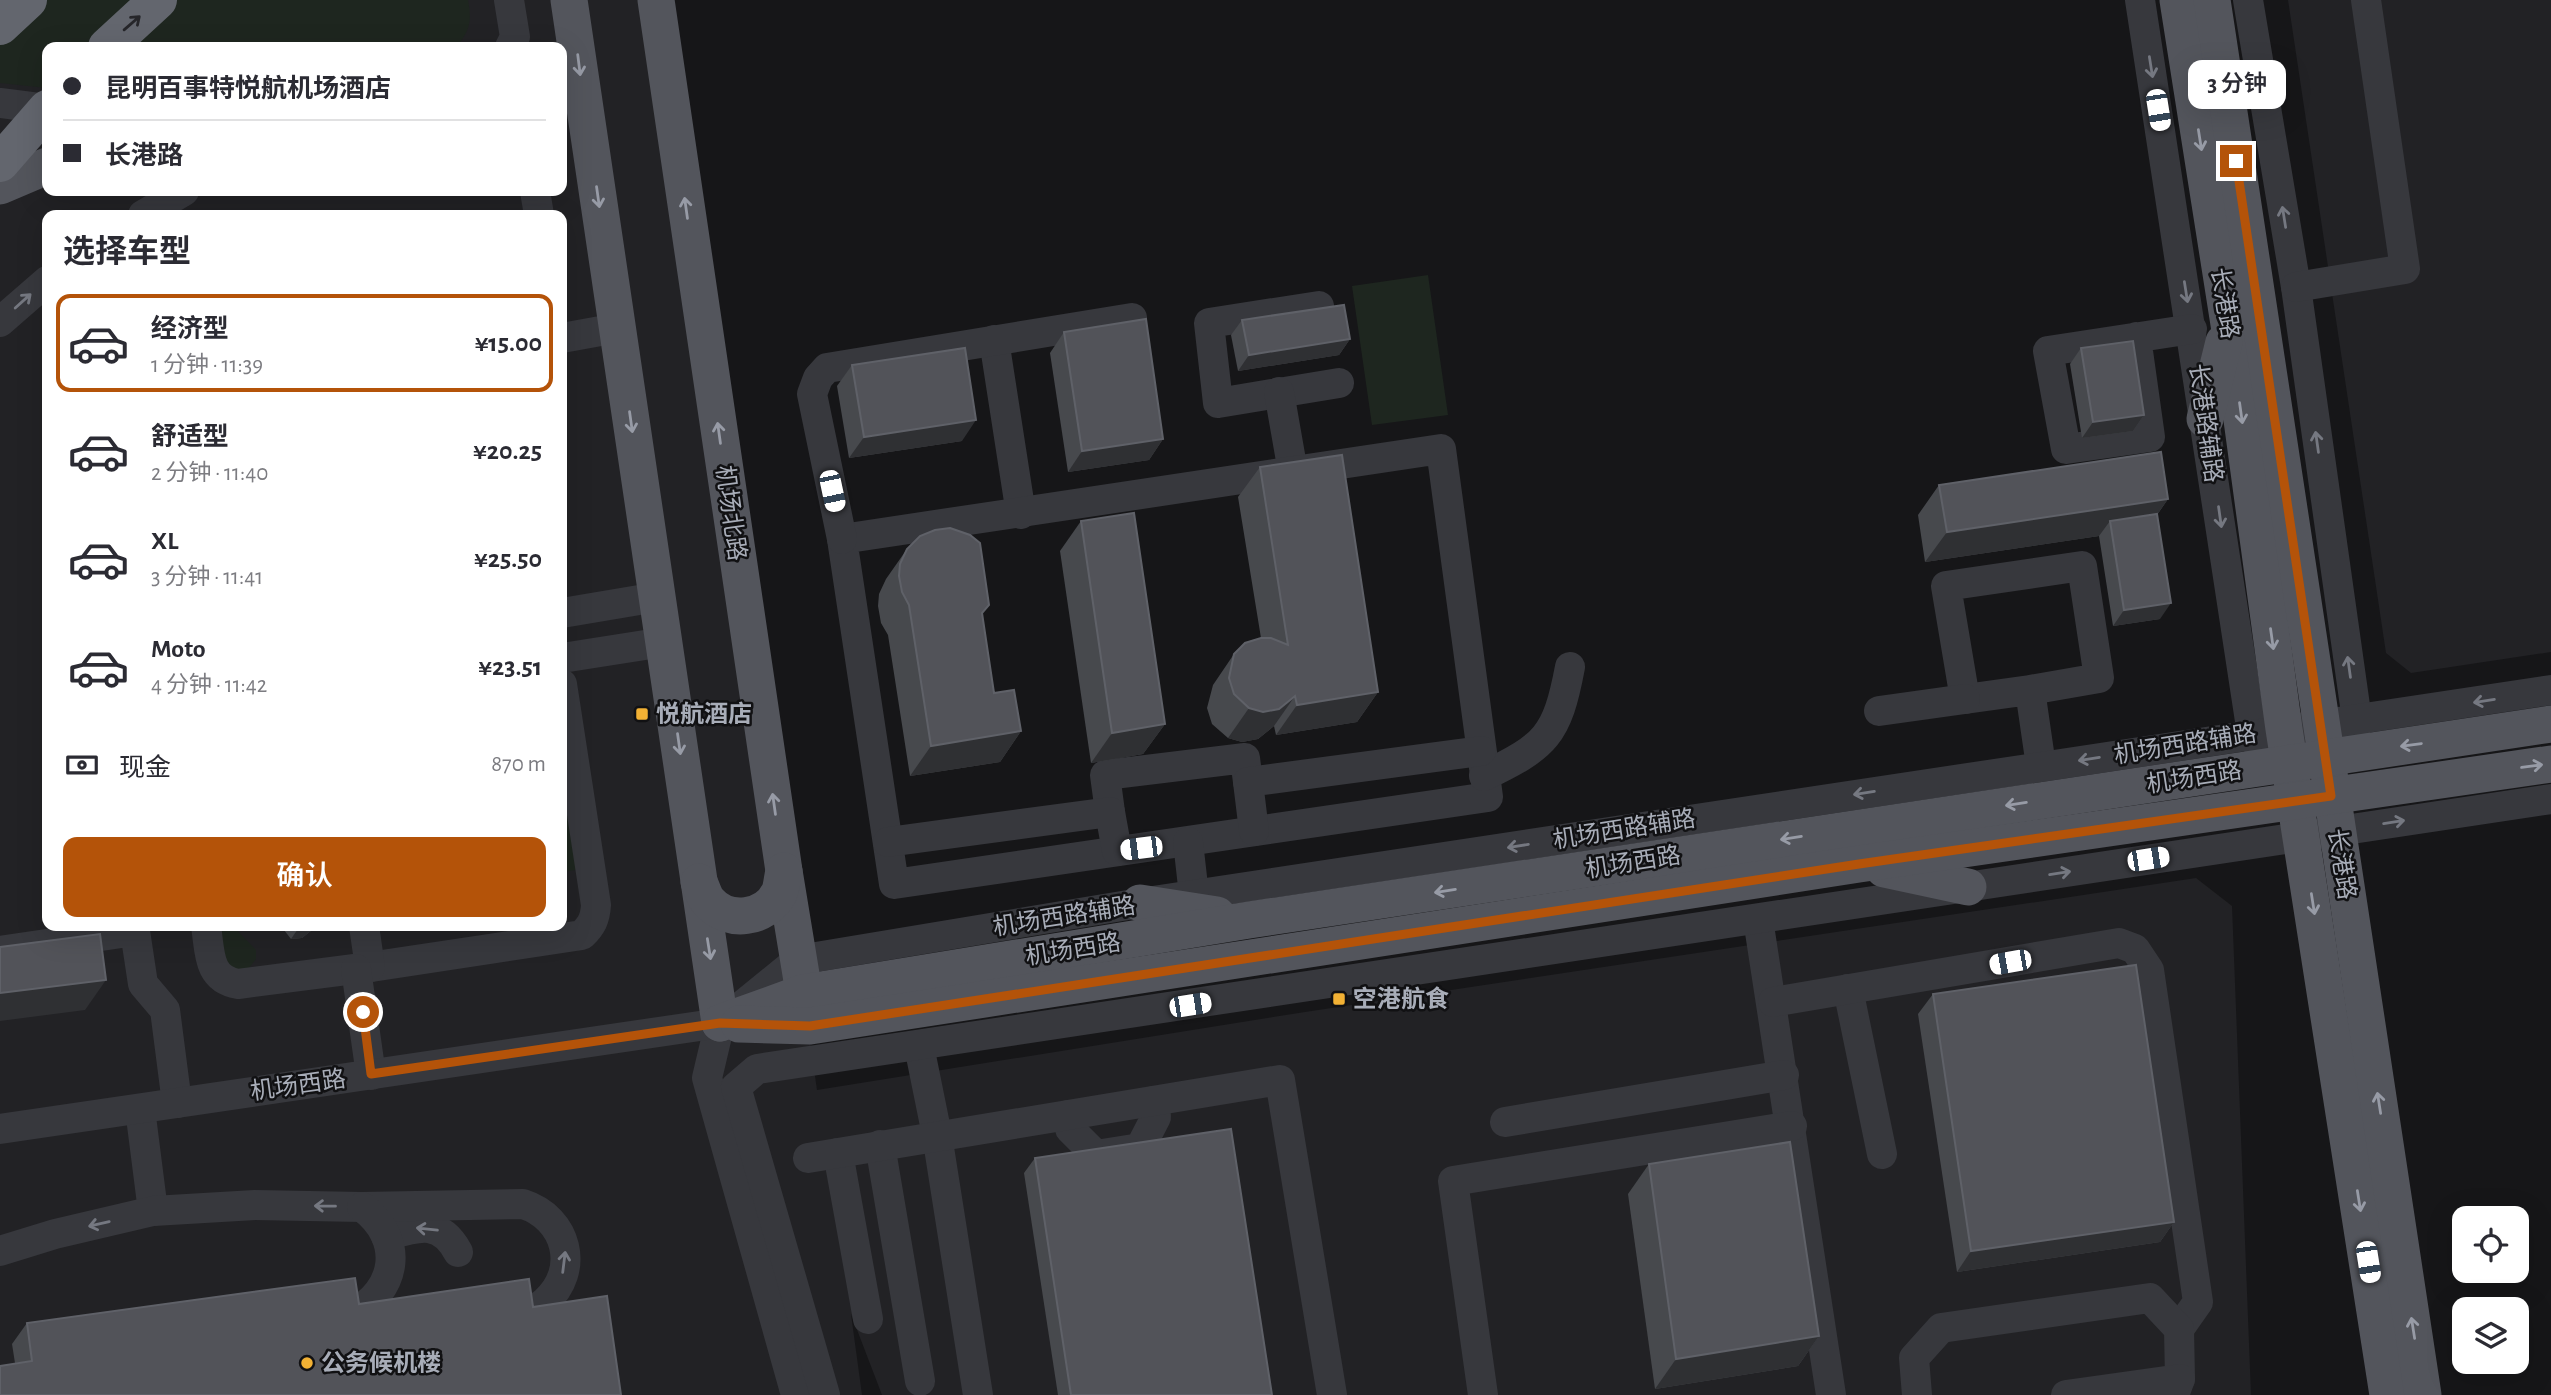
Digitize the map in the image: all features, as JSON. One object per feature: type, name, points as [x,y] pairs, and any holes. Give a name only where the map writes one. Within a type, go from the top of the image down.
[{"type":"highway","points":[[0,26],[28,0]]},
{"type":"highway","points":[[113,42],[159,0]]},
{"type":"highway","points":[[0,163],[42,115]]},
{"type":"main road","points":[[569,0],[575,121],[617,328],[720,1023]]},
{"type":"main road","name":"机场北路","points":[[656,0],[804,993]]},
{"type":"main road","name":"长港路","points":[[2178,0],[2229,324],[2306,743]]},
{"type":"main road","name":"长港路","points":[[2212,0],[2314,798],[2423,1395]]},
{"type":"main road","points":[[0,186],[42,168]]},
{"type":"main road","points":[[2205,419],[2229,324]]},
{"type":"main road","name":"机场西路","points":[[720,1023],[804,993],[2306,743],[2551,724]]},
{"type":"main road","name":"机场西路","points":[[804,993],[1859,864],[2551,764]]},
{"type":"main road","name":"长港路","points":[[2320,834],[2389,1395]]},
{"type":"main road","points":[[1859,864],[1968,887]]},
{"type":"main road","points":[[699,881],[708,901],[725,914],[746,917],[766,909],[780,892],[784,871]]},
{"type":"main road","points":[[1140,903],[1249,920]]},
{"type":"street","points":[[509,0],[515,37],[512,42]]},
{"type":"street","name":"长港路辅路","points":[[2140,0],[2205,419],[2306,743]]},
{"type":"street","name":"长港路辅路","points":[[2248,0],[2295,288],[2306,743],[2314,798]]},
{"type":"street","points":[[2295,288],[2405,269],[2366,0]]},
{"type":"street","points":[[0,103],[42,108]]},
{"type":"street","points":[[152,210],[175,196]]},
{"type":"street","points":[[0,322],[42,285]]},
{"type":"street","points":[[1319,306],[1209,323],[1218,403],[1339,383]]},
{"type":"street","points":[[842,539],[1441,449],[1488,797],[894,884],[842,539],[812,394],[818,378],[827,368],[1132,318]]},
{"type":"street","points":[[567,337],[617,328]]},
{"type":"street","points":[[2136,337],[2150,437],[2066,449],[2048,351],[2136,337],[2192,329]]},
{"type":"street","points":[[994,340],[1021,514]]},
{"type":"street","points":[[1279,392],[1293,472]]},
{"type":"street","points":[[1879,711],[2030,690],[2099,678],[2082,566],[1946,586],[1965,699]]},
{"type":"street","points":[[567,612],[657,597]]},
{"type":"street","points":[[567,657],[664,642]]},
{"type":"street","points":[[1248,782],[1520,759],[1543,742],[1562,708],[1570,667]]},
{"type":"street","points":[[2030,690],[2041,766]]},
{"type":"street","name":"机场西路辅路","points":[[720,1023],[804,993],[1140,903],[2041,766],[2306,743],[2551,690]]},
{"type":"street","points":[[207,931],[212,966],[227,982],[238,984],[363,968],[508,936],[582,934],[595,918],[596,905],[567,753]]},
{"type":"street","points":[[1117,851],[1105,775],[1245,758],[1254,831]]},
{"type":"street","points":[[2314,798],[2320,834]]},
{"type":"street","points":[[825,1395],[736,1087],[757,1069],[2551,799]]},
{"type":"street","points":[[888,842],[1110,812]]},
{"type":"street","points":[[1188,842],[1194,895]]},
{"type":"street","points":[[1758,919],[1773,1002],[1831,1395]]},
{"type":"street","points":[[0,951],[135,931],[143,984],[164,1010],[177,1103]]},
{"type":"street","points":[[364,931],[363,968],[371,1074]]},
{"type":"street","points":[[1773,1002],[2119,943],[2135,949],[2149,970],[2197,1302],[2179,1329],[2177,1387],[2066,1395]]},
{"type":"street","points":[[1848,989],[1882,1154]]},
{"type":"street","points":[[720,1023],[707,1078],[796,1395]]},
{"type":"street","name":"机场西路","points":[[0,1129],[720,1023]]},
{"type":"street","points":[[919,1046],[937,1135],[978,1395]]},
{"type":"street","points":[[1505,1122],[1784,1074]]},
{"type":"street","points":[[808,1158],[1280,1080],[1332,1395]]},
{"type":"street","points":[[1068,1115],[1070,1129],[1096,1155],[1140,1148],[1156,1117],[1154,1101]]},
{"type":"street","points":[[140,1109],[153,1212]]},
{"type":"street","points":[[1483,1395],[1453,1181],[1791,1126]]},
{"type":"street","points":[[880,1146],[920,1381]]},
{"type":"street","points":[[838,1153],[869,1319]]},
{"type":"street","points":[[0,1251],[55,1234],[153,1212],[256,1205],[362,1207],[523,1204],[543,1213],[558,1228],[565,1261],[563,1273],[552,1295],[525,1313]]},
{"type":"street","points":[[351,1314],[363,1308],[382,1289],[390,1263],[386,1236],[372,1215],[362,1207]]},
{"type":"street","points":[[386,1236],[414,1228],[431,1228],[447,1236],[458,1252]]},
{"type":"street","points":[[1917,1395],[1914,1358],[1941,1328],[2150,1298],[2179,1329]]},
{"type":"shaded area","points":[[0,0],[661,0],[817,1090],[1305,1012],[2196,878],[2232,906],[2251,1395],[882,1395],[851,1314],[862,1395],[0,1395]]},
{"type":"shaded area","points":[[0,0],[468,0],[470,20],[460,42],[42,42],[42,87],[0,83]]},
{"type":"shaded area","points":[[2288,0],[2551,0],[2551,652],[2411,673],[2386,653]]},
{"type":"shaded area","points":[[1428,275],[1448,415],[1372,425],[1352,286]]},
{"type":"shaded area","points":[[567,792],[582,869],[567,871]]},
{"type":"shaded area","points":[[216,931],[238,931],[256,950],[256,959],[245,973],[229,971]]},
{"type":"building","points":[[1344,305],[1350,339],[1249,355],[1242,320]]},
{"type":"building","points":[[1146,319],[1163,439],[1082,451],[1064,332]]},
{"type":"building","points":[[2133,341],[2144,415],[2093,422],[2081,348]]},
{"type":"building","points":[[965,348],[976,420],[864,437],[852,365]]},
{"type":"building","points":[[2161,452],[2168,499],[1947,532],[1939,485]]},
{"type":"building","points":[[1342,455],[1378,692],[1297,705],[1295,696],[1279,709],[1263,712],[1249,708],[1234,694],[1229,678],[1234,654],[1245,643],[1261,638],[1271,638],[1288,645],[1260,467]]},
{"type":"building","points":[[1134,513],[1165,724],[1112,733],[1081,521]]},
{"type":"building","points":[[2157,514],[2171,603],[2124,610],[2110,521]]},
{"type":"building","points":[[950,528],[970,535],[980,543],[989,605],[982,613],[994,693],[1014,690],[1021,731],[931,746],[909,605],[902,592],[899,576],[900,564],[907,549],[920,536]]},
{"type":"building","points":[[100,934],[106,980],[0,993],[0,947]]},
{"type":"building","points":[[2136,965],[2174,1222],[1971,1251],[1933,994]]},
{"type":"building","points":[[1231,1129],[1272,1395],[1071,1395],[1035,1158]]},
{"type":"building","points":[[1790,1142],[1819,1336],[1676,1359],[1649,1164]]},
{"type":"building","name":"公务候机楼","points":[[355,1278],[359,1304],[529,1279],[533,1307],[607,1296],[621,1395],[0,1395],[0,1366],[32,1361],[27,1323]]},
{"type":"place","name":"悦航酒店","points":[[642,714]]},
{"type":"place","name":"空港航食","points":[[1339,999]]},
{"type":"place","name":"公务候机楼","points":[[307,1363]]},
{"type":"route","points":[[363,1012],[371,1074],[720,1023],[810,1026],[1859,864],[2331,796],[2236,161]]}]
